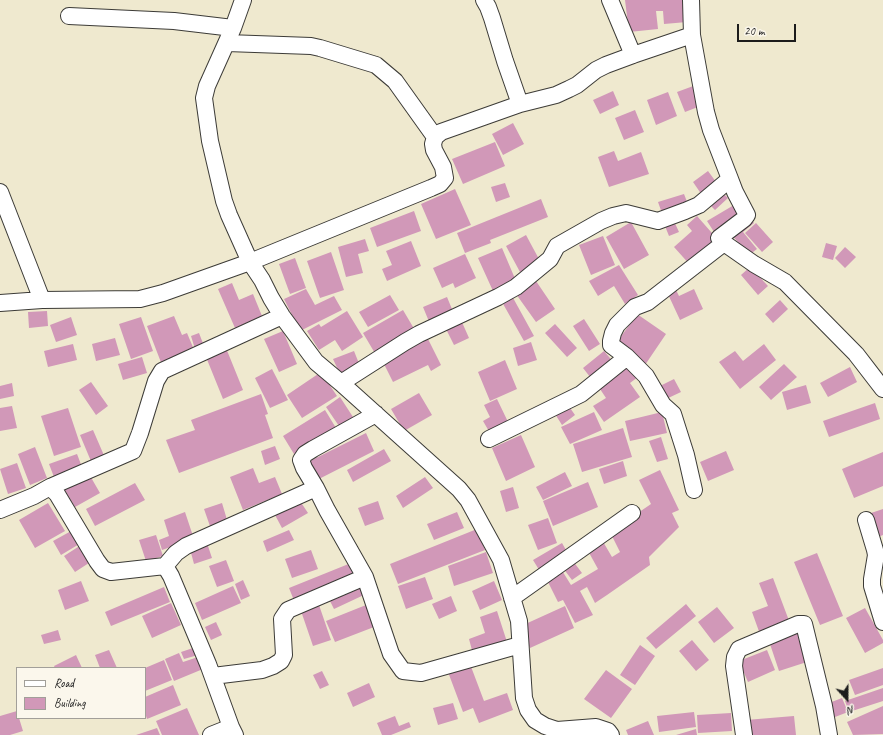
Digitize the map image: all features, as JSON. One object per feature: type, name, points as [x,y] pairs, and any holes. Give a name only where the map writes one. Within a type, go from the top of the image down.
[{"type":"street","points":[[243,0],[227,43],[207,86],[204,98],[210,141],[224,201],[250,262],[282,316],[316,362],[459,489],[468,500],[501,560],[519,621],[524,698],[528,710],[535,720],[545,726],[557,730],[596,727],[608,731],[611,735]]},
{"type":"street","points":[[484,0],[492,18],[520,104]]},
{"type":"street","points":[[610,0],[633,55]]},
{"type":"street","points":[[691,0],[692,35],[706,112],[711,130],[735,192],[747,215],[744,220],[720,238],[724,243],[754,264],[785,282],[856,354],[883,389]]},
{"type":"street","points":[[69,16],[174,21],[233,28]]},
{"type":"street","points":[[434,137],[441,132],[520,104],[556,95],[577,85],[596,70],[633,55],[692,35]]},
{"type":"street","points":[[0,303],[42,300],[140,299],[164,293],[250,262],[440,184],[445,178],[443,167],[434,150],[434,137],[395,81],[376,65],[311,46],[227,43]]},
{"type":"street","points":[[341,383],[419,334],[516,287],[550,259],[557,246],[601,221],[626,213],[658,221],[699,205],[730,178]]},
{"type":"street","points":[[0,192],[42,300]]},
{"type":"street","points":[[694,490],[686,456],[673,414],[663,405],[646,376],[611,345],[610,341],[612,333],[617,325],[635,307],[648,302],[724,243]]},
{"type":"street","points":[[0,510],[133,451],[156,381],[162,371],[282,316]]},
{"type":"street","points":[[489,439],[581,394],[627,358]]},
{"type":"street","points":[[376,414],[305,454],[301,460],[304,468],[365,577],[391,654],[403,670],[421,673],[520,645]]},
{"type":"street","points":[[50,487],[57,494],[97,561],[103,569],[111,572],[165,566],[176,553],[186,546],[316,488]]},
{"type":"street","points":[[512,598],[632,513]]},
{"type":"street","points":[[866,520],[876,555],[872,586],[883,622]]},
{"type":"street","points":[[165,566],[213,676],[233,731],[211,735]]},
{"type":"street","points":[[213,676],[262,670],[281,661],[284,655],[282,619],[288,610],[365,577]]},
{"type":"street","points":[[744,735],[734,666],[735,657],[739,649],[798,624],[804,624],[824,706],[829,735]]},
{"type":"building","points":[[625,0],[684,0],[687,22],[664,24],[663,11],[656,11],[658,29],[629,32]]},
{"type":"building","points":[[696,85],[703,105],[685,112],[677,92]]},
{"type":"building","points":[[613,91],[619,105],[600,114],[593,100]]},
{"type":"building","points":[[668,92],[677,116],[656,125],[647,100]]},
{"type":"building","points":[[635,110],[644,132],[624,140],[615,118]]},
{"type":"building","points":[[513,123],[524,144],[503,155],[492,134]]},
{"type":"building","points":[[495,142],[505,166],[463,184],[452,159]]},
{"type":"building","points":[[614,151],[618,161],[641,152],[649,174],[609,187],[598,157]]},
{"type":"building","points":[[708,171],[719,186],[704,198],[693,182]]},
{"type":"building","points":[[505,183],[510,197],[496,202],[491,187]]},
{"type":"building","points":[[455,189],[471,225],[436,239],[421,204]]},
{"type":"building","points":[[719,189],[728,198],[715,210],[706,201]]},
{"type":"building","points":[[684,194],[689,207],[663,216],[658,202]]},
{"type":"building","points":[[541,199],[548,217],[490,240],[491,243],[465,253],[457,233]]},
{"type":"building","points":[[734,205],[743,219],[716,235],[707,221]]},
{"type":"building","points":[[414,211],[421,231],[377,247],[370,228]]},
{"type":"building","points":[[697,216],[719,241],[691,266],[674,247],[692,231],[687,225]]},
{"type":"building","points":[[672,217],[679,232],[669,236],[663,221]]},
{"type":"building","points":[[749,217],[754,223],[743,232],[757,249],[749,255],[730,233]]},
{"type":"building","points":[[631,222],[649,255],[624,269],[606,237]]},
{"type":"building","points":[[756,223],[773,242],[762,252],[745,233]]},
{"type":"building","points":[[526,235],[540,261],[520,272],[506,246]]},
{"type":"building","points":[[603,236],[615,265],[591,275],[579,245]]},
{"type":"building","points":[[365,239],[369,251],[358,254],[363,273],[346,277],[338,247]]},
{"type":"building","points":[[411,241],[421,266],[387,281],[382,269],[392,265],[386,251]]},
{"type":"building","points":[[826,243],[837,246],[833,260],[822,257]]},
{"type":"building","points":[[845,247],[856,257],[845,268],[835,258]]},
{"type":"building","points":[[502,248],[516,281],[493,291],[478,258]]},
{"type":"building","points":[[331,252],[344,290],[320,298],[307,261]]},
{"type":"building","points":[[465,254],[476,278],[455,288],[453,283],[442,288],[433,268]]},
{"type":"building","points":[[295,258],[306,288],[290,294],[279,264]]},
{"type":"building","points":[[619,265],[638,295],[625,304],[614,286],[598,296],[589,281]]},
{"type":"building","points":[[750,267],[768,286],[758,295],[741,275]]},
{"type":"building","points":[[536,281],[555,309],[536,322],[516,294]]},
{"type":"building","points":[[232,283],[239,300],[253,294],[262,316],[235,328],[218,289]]},
{"type":"building","points":[[675,288],[679,296],[694,289],[703,309],[680,320],[667,292]]},
{"type":"building","points":[[306,289],[315,305],[334,296],[342,310],[300,331],[284,299]]},
{"type":"building","points":[[390,295],[399,310],[368,327],[359,312]]},
{"type":"building","points":[[512,296],[534,336],[524,341],[502,302]]},
{"type":"building","points":[[447,297],[454,314],[430,324],[423,307]]},
{"type":"building","points":[[780,300],[788,309],[773,323],[765,314]]},
{"type":"building","points":[[403,310],[416,332],[376,355],[363,333]]},
{"type":"building","points":[[47,311],[48,326],[29,328],[28,312]]},
{"type":"building","points":[[347,311],[363,337],[342,351],[335,340],[319,350],[307,331],[319,324],[321,327]]},
{"type":"building","points":[[637,314],[666,334],[645,365],[615,345]]},
{"type":"building","points":[[174,316],[182,335],[187,333],[195,352],[162,365],[147,326]]},
{"type":"building","points":[[71,317],[77,335],[56,342],[50,325]]},
{"type":"building","points":[[141,317],[153,351],[131,359],[119,324]]},
{"type":"building","points":[[584,319],[600,344],[589,351],[573,326]]},
{"type":"building","points":[[461,320],[469,338],[454,345],[445,327]]},
{"type":"building","points":[[555,324],[577,348],[567,357],[545,333]]},
{"type":"building","points":[[283,331],[297,364],[279,372],[264,339]]},
{"type":"building","points":[[199,333],[204,346],[195,349],[191,336]]},
{"type":"building","points":[[427,337],[441,365],[431,371],[428,365],[393,382],[382,360]]},
{"type":"building","points":[[115,338],[120,355],[96,361],[92,344]]},
{"type":"building","points":[[531,342],[537,360],[518,366],[513,348]]},
{"type":"building","points":[[73,344],[77,360],[48,367],[44,351]]},
{"type":"building","points":[[764,344],[776,360],[740,389],[719,362],[735,351],[743,361]]},
{"type":"building","points":[[226,348],[243,390],[223,399],[206,357]]},
{"type":"building","points":[[354,351],[360,366],[340,374],[333,359]]},
{"type":"building","points":[[604,351],[615,364],[594,382],[583,368]]},
{"type":"building","points":[[142,357],[147,373],[123,380],[118,364]]},
{"type":"building","points":[[505,360],[517,389],[490,401],[478,372]]},
{"type":"building","points":[[629,364],[638,377],[630,383],[640,397],[604,422],[593,406],[606,398],[598,386]]},
{"type":"building","points":[[784,364],[797,377],[771,400],[759,387]]},
{"type":"building","points":[[850,367],[857,382],[828,397],[820,383]]},
{"type":"building","points":[[272,369],[288,400],[270,408],[255,378]]},
{"type":"building","points":[[321,372],[337,396],[302,418],[287,395]]},
{"type":"building","points":[[674,379],[681,392],[664,400],[658,387]]},
{"type":"building","points":[[91,382],[108,406],[96,415],[79,390]]},
{"type":"building","points":[[12,383],[14,396],[0,399],[0,386]]},
{"type":"building","points":[[806,385],[811,403],[787,410],[782,392]]},
{"type":"building","points":[[419,393],[432,415],[404,431],[391,409]]},
{"type":"building","points":[[261,394],[268,414],[265,415],[273,438],[179,473],[166,440],[195,430],[191,420]]},
{"type":"building","points":[[340,397],[353,417],[339,426],[326,407]]},
{"type":"building","points":[[497,399],[509,424],[490,433],[483,421],[490,417],[484,405]]},
{"type":"building","points":[[875,403],[880,419],[829,437],[823,421]]},
{"type":"building","points":[[568,405],[575,415],[562,425],[555,414]]},
{"type":"building","points":[[12,406],[17,428],[0,431],[0,408]]},
{"type":"building","points":[[68,408],[81,447],[54,456],[41,416]]},
{"type":"building","points":[[325,410],[336,428],[294,454],[283,436]]},
{"type":"building","points":[[594,412],[602,430],[570,444],[561,427]]},
{"type":"building","points":[[662,412],[667,433],[630,441],[625,421]]},
{"type":"building","points":[[623,428],[632,457],[582,472],[573,444]]},
{"type":"building","points":[[93,430],[106,460],[93,466],[80,435]]},
{"type":"building","points":[[366,433],[374,451],[315,481],[306,463]]},
{"type":"building","points":[[521,435],[535,467],[506,481],[492,448]]},
{"type":"building","points":[[661,437],[668,459],[657,462],[649,441]]},
{"type":"building","points":[[275,446],[280,459],[265,465],[261,451]]},
{"type":"building","points":[[35,447],[47,478],[30,485],[18,454]]},
{"type":"building","points":[[384,449],[391,461],[353,482],[347,470]]},
{"type":"building","points":[[726,451],[734,470],[708,481],[700,462]]},
{"type":"building","points":[[883,452],[883,486],[854,498],[842,469]]},
{"type":"building","points":[[77,454],[82,467],[54,477],[49,464]]},
{"type":"building","points":[[623,461],[627,476],[604,484],[599,469]]},
{"type":"building","points":[[17,463],[26,488],[8,494],[0,469]]},
{"type":"building","points":[[253,468],[259,483],[275,477],[282,494],[243,510],[230,477]]},
{"type":"building","points":[[660,470],[679,510],[672,513],[679,527],[649,557],[650,565],[595,603],[587,587],[580,591],[593,615],[575,623],[563,600],[558,602],[546,578],[561,569],[571,585],[598,569],[587,549],[602,540],[612,557],[620,552],[610,532],[651,504],[639,480]]},
{"type":"building","points":[[565,472],[572,486],[543,500],[536,487]]},
{"type":"building","points":[[89,474],[100,493],[75,507],[64,489]]},
{"type":"building","points":[[425,477],[433,488],[403,508],[396,496]]},
{"type":"building","points":[[588,482],[598,507],[553,526],[543,501]]},
{"type":"building","points":[[135,483],[145,500],[95,526],[86,509]]},
{"type":"building","points":[[513,487],[519,508],[506,512],[500,491]]},
{"type":"building","points":[[300,501],[308,513],[282,528],[275,515]]},
{"type":"building","points":[[378,501],[384,519],[365,526],[358,508]]},
{"type":"building","points":[[48,503],[65,531],[35,548],[19,520]]},
{"type":"building","points":[[222,503],[228,523],[211,529],[204,509]]},
{"type":"building","points":[[883,509],[883,535],[873,539],[865,515]]},
{"type":"building","points":[[185,512],[194,539],[162,550],[159,540],[169,536],[164,520]]},
{"type":"building","points":[[457,512],[464,528],[434,540],[427,524]]},
{"type":"building","points":[[548,518],[557,543],[538,550],[528,525]]},
{"type":"building","points":[[477,529],[485,550],[398,584],[390,564]]},
{"type":"building","points":[[73,530],[81,543],[61,555],[53,541]]},
{"type":"building","points":[[289,530],[294,540],[267,552],[263,541]]},
{"type":"building","points":[[156,535],[163,556],[146,561],[139,540]]},
{"type":"building","points":[[207,543],[212,558],[194,564],[190,549]]},
{"type":"building","points":[[562,543],[570,557],[541,573],[533,560]]},
{"type":"building","points":[[81,545],[92,561],[75,572],[64,556]]},
{"type":"building","points":[[311,550],[318,569],[292,578],[285,559]]},
{"type":"building","points":[[486,552],[493,573],[454,586],[448,566]]},
{"type":"building","points":[[817,553],[843,616],[820,625],[794,562]]},
{"type":"building","points":[[226,560],[234,581],[217,587],[209,566]]},
{"type":"building","points":[[573,561],[582,573],[572,580],[563,568]]},
{"type":"building","points":[[351,563],[356,577],[295,603],[289,588]]},
{"type":"building","points":[[425,577],[433,599],[406,609],[398,586]]},
{"type":"building","points":[[773,578],[791,626],[761,637],[752,612],[768,606],[759,583]]},
{"type":"building","points":[[243,580],[250,596],[241,600],[235,584]]},
{"type":"building","points":[[81,581],[89,601],[65,610],[58,590]]},
{"type":"building","points":[[360,581],[366,594],[334,609],[328,597]]},
{"type":"building","points":[[494,581],[502,600],[480,610],[472,591]]},
{"type":"building","points":[[233,586],[241,603],[202,620],[195,603]]},
{"type":"building","points":[[164,587],[170,602],[111,626],[105,612]]},
{"type":"building","points":[[451,596],[457,611],[439,619],[432,604]]},
{"type":"building","points":[[171,603],[181,625],[152,638],[142,616]]},
{"type":"building","points":[[686,604],[696,616],[656,649],[646,638]]},
{"type":"building","points":[[319,605],[331,640],[313,646],[301,611]]},
{"type":"building","points":[[366,605],[374,627],[335,642],[326,621]]},
{"type":"building","points":[[565,606],[574,628],[530,648],[521,626]]},
{"type":"building","points":[[717,607],[734,628],[714,643],[698,622]]},
{"type":"building","points":[[865,608],[883,640],[883,643],[865,653],[846,618]]},
{"type":"building","points":[[497,611],[507,642],[473,654],[469,639],[485,633],[480,617]]},
{"type":"building","points":[[216,622],[222,635],[211,640],[205,627]]},
{"type":"building","points":[[799,628],[810,661],[779,671],[768,638]]},
{"type":"building","points":[[58,630],[61,640],[44,644],[41,635]]},
{"type":"building","points":[[692,640],[709,660],[696,671],[679,651]]},
{"type":"building","points":[[640,645],[655,656],[635,685],[620,675]]},
{"type":"building","points":[[196,647],[198,655],[184,659],[181,652]]},
{"type":"building","points":[[109,650],[117,667],[100,667],[95,655]]},
{"type":"building","points":[[767,650],[775,670],[748,682],[739,661]]},
{"type":"building","points":[[179,653],[183,662],[198,657],[203,669],[174,681],[165,659]]},
{"type":"building","points":[[76,655],[82,667],[54,667]]},
{"type":"building","points":[[164,660],[172,680],[146,691],[146,668]]},
{"type":"building","points":[[470,664],[484,701],[507,693],[513,710],[479,723],[473,708],[463,712],[448,672]]},
{"type":"building","points":[[883,668],[883,685],[855,695],[849,680]]},
{"type":"building","points":[[606,670],[632,689],[611,718],[584,699]]},
{"type":"building","points":[[322,671],[329,685],[320,689],[313,675]]},
{"type":"building","points":[[369,683],[375,697],[353,707],[347,693]]},
{"type":"building","points":[[173,685],[181,705],[147,719],[146,697]]},
{"type":"building","points":[[883,688],[883,701],[849,712],[845,701]]},
{"type":"building","points":[[842,698],[848,712],[835,717],[829,703]]},
{"type":"building","points":[[453,703],[458,719],[438,725],[433,708]]},
{"type":"building","points":[[883,706],[883,734],[853,735],[847,722]]},
{"type":"building","points":[[187,708],[199,735],[162,735],[156,721]]},
{"type":"building","points":[[16,711],[16,719],[19,719],[23,731],[10,735],[0,735],[0,716]]},
{"type":"building","points":[[694,712],[696,727],[659,732],[657,716]]},
{"type":"building","points":[[731,713],[732,731],[698,733],[697,715]]},
{"type":"building","points":[[395,716],[399,726],[409,722],[411,727],[391,735],[382,735],[377,723]]},
{"type":"building","points":[[794,716],[796,735],[747,735],[746,720]]},
{"type":"building","points":[[648,721],[654,735],[628,735],[626,730]]},
{"type":"building","points":[[157,728],[160,735],[136,735]]},
{"type":"building","points":[[696,729],[697,735],[676,735]]}]
